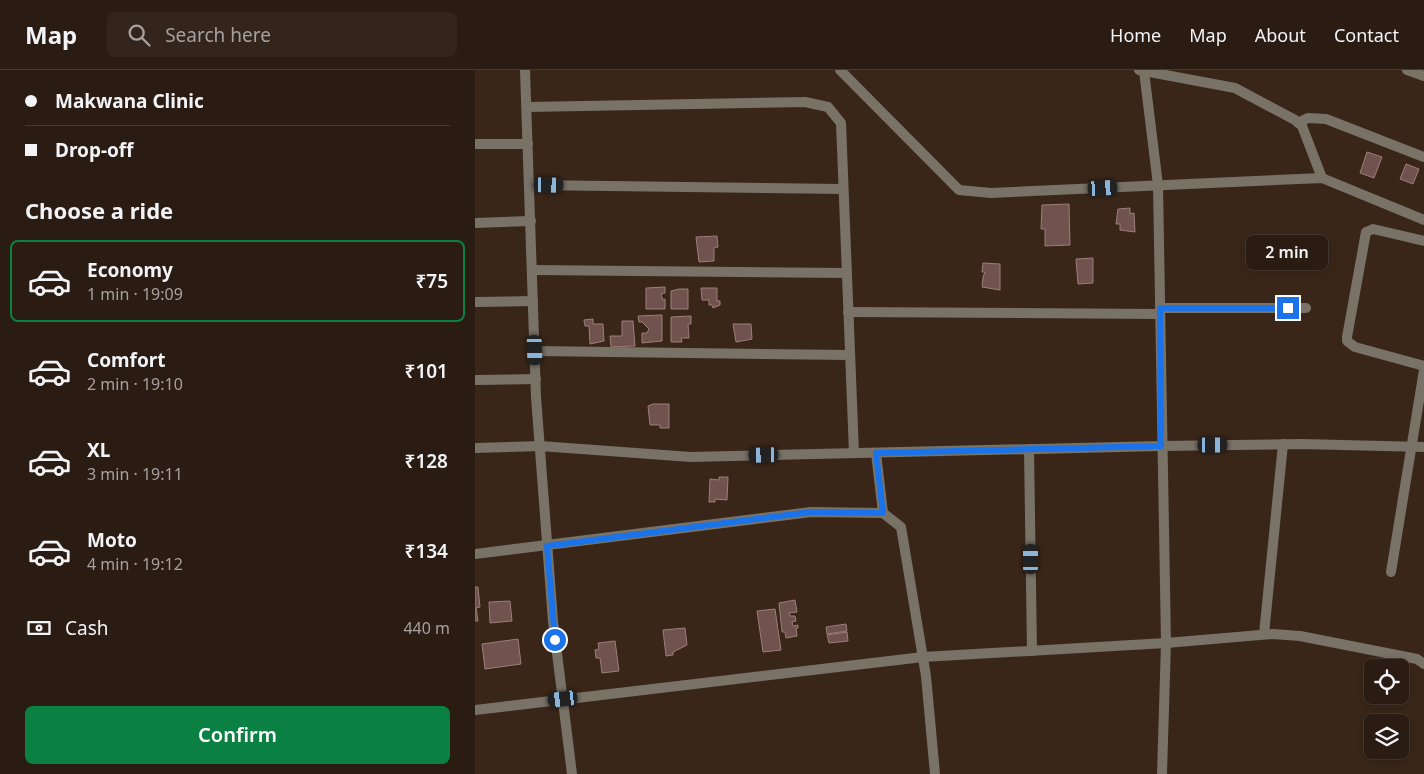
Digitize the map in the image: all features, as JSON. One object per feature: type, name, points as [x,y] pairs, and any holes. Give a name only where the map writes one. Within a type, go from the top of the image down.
[{"type":"street","points":[[525,70],[540,446],[553,621],[572,774]]},
{"type":"street","points":[[840,70],[959,190],[991,193],[1322,178],[1424,220]]},
{"type":"street","points":[[1161,774],[1166,643],[1161,446],[1158,185],[1141,70],[1235,88],[1298,123],[1302,126],[1322,178]]},
{"type":"street","points":[[1407,70],[1424,76]]},
{"type":"street","points":[[527,107],[805,102],[828,107],[841,123],[854,453]]},
{"type":"street","points":[[1298,123],[1308,118],[1326,119],[1424,157]]},
{"type":"street","points":[[475,144],[529,144]]},
{"type":"street","points":[[530,185],[843,189]]},
{"type":"street","points":[[475,223],[531,221]]},
{"type":"street","points":[[1391,572],[1413,446],[1424,368],[1355,347],[1347,342],[1347,337],[1366,232],[1373,229],[1424,241]]},
{"type":"street","points":[[533,270],[847,274]]},
{"type":"street","points":[[475,302],[533,302]]},
{"type":"street","points":[[849,312],[1160,311],[1306,308]]},
{"type":"street","points":[[535,350],[850,354]]},
{"type":"street","points":[[475,380],[536,379]]},
{"type":"street","points":[[1264,634],[1283,444]]},
{"type":"street","points":[[475,448],[540,446],[691,457],[1283,444],[1424,447]]},
{"type":"street","points":[[1029,449],[1032,651]]},
{"type":"street","points":[[876,453],[883,513]]},
{"type":"street","points":[[475,554],[811,512],[883,513],[901,527],[923,657],[935,774]]},
{"type":"street","points":[[475,710],[923,657],[1166,643],[1264,634],[1300,636],[1417,659],[1424,664]]},
{"type":"building","points":[[1367,152],[1382,157],[1374,178],[1360,173]]},
{"type":"building","points":[[1406,164],[1419,169],[1413,184],[1400,179]]},
{"type":"building","points":[[1069,204],[1070,245],[1045,246],[1045,229],[1041,229],[1042,205]]},
{"type":"building","points":[[1130,208],[1130,214],[1134,213],[1135,232],[1120,230],[1120,224],[1116,224],[1118,209]]},
{"type":"building","points":[[717,236],[718,247],[714,248],[714,261],[699,262],[696,237]]},
{"type":"building","points":[[1093,258],[1093,283],[1078,284],[1076,259]]},
{"type":"building","points":[[983,263],[1000,264],[1000,290],[982,287],[985,272],[982,272]]},
{"type":"building","points":[[665,287],[665,293],[661,294],[663,300],[665,299],[665,309],[646,309],[646,288]]},
{"type":"building","points":[[701,288],[717,288],[717,301],[720,301],[720,305],[713,308],[712,305],[709,305],[709,300],[702,300]]},
{"type":"building","points":[[688,289],[688,309],[671,309],[671,291]]},
{"type":"building","points":[[662,315],[662,341],[642,343],[642,333],[647,333],[649,329],[642,322],[639,322],[638,316]]},
{"type":"building","points":[[691,316],[691,324],[688,324],[689,338],[681,338],[682,342],[671,342],[671,317]]},
{"type":"building","points":[[593,319],[593,324],[603,324],[604,341],[590,344],[589,326],[585,326],[584,320]]},
{"type":"building","points":[[622,321],[633,321],[635,346],[611,347],[610,336],[622,336]]},
{"type":"building","points":[[733,324],[751,324],[752,339],[736,342]]},
{"type":"building","points":[[653,404],[669,404],[669,428],[660,428],[660,425],[650,425],[648,406]]},
{"type":"building","points":[[719,477],[728,477],[727,500],[715,499],[715,502],[709,502],[710,479],[719,480]]},
{"type":"building","points":[[475,587],[478,587],[480,607],[476,608],[478,621],[475,621]]},
{"type":"building","points":[[795,600],[797,612],[789,613],[790,616],[795,616],[796,621],[792,622],[793,626],[798,625],[798,628],[796,628],[797,636],[786,638],[785,632],[782,632],[779,603]]},
{"type":"building","points":[[510,601],[512,621],[490,623],[489,602]]},
{"type":"building","points":[[775,609],[781,650],[763,652],[757,611]]},
{"type":"building","points":[[846,624],[847,631],[827,634],[826,627]]},
{"type":"building","points":[[685,628],[687,645],[673,652],[673,655],[666,656],[663,630]]},
{"type":"building","points":[[847,632],[848,641],[829,643],[827,635]]},
{"type":"building","points":[[518,639],[521,664],[485,669],[482,644]]},
{"type":"building","points":[[615,641],[619,671],[602,673],[600,658],[596,658],[595,650],[599,649],[598,643]]},
{"type":"route","points":[[555,640],[547,546],[811,512],[883,513],[876,453],[1161,446],[1160,308],[1288,308]]}]
